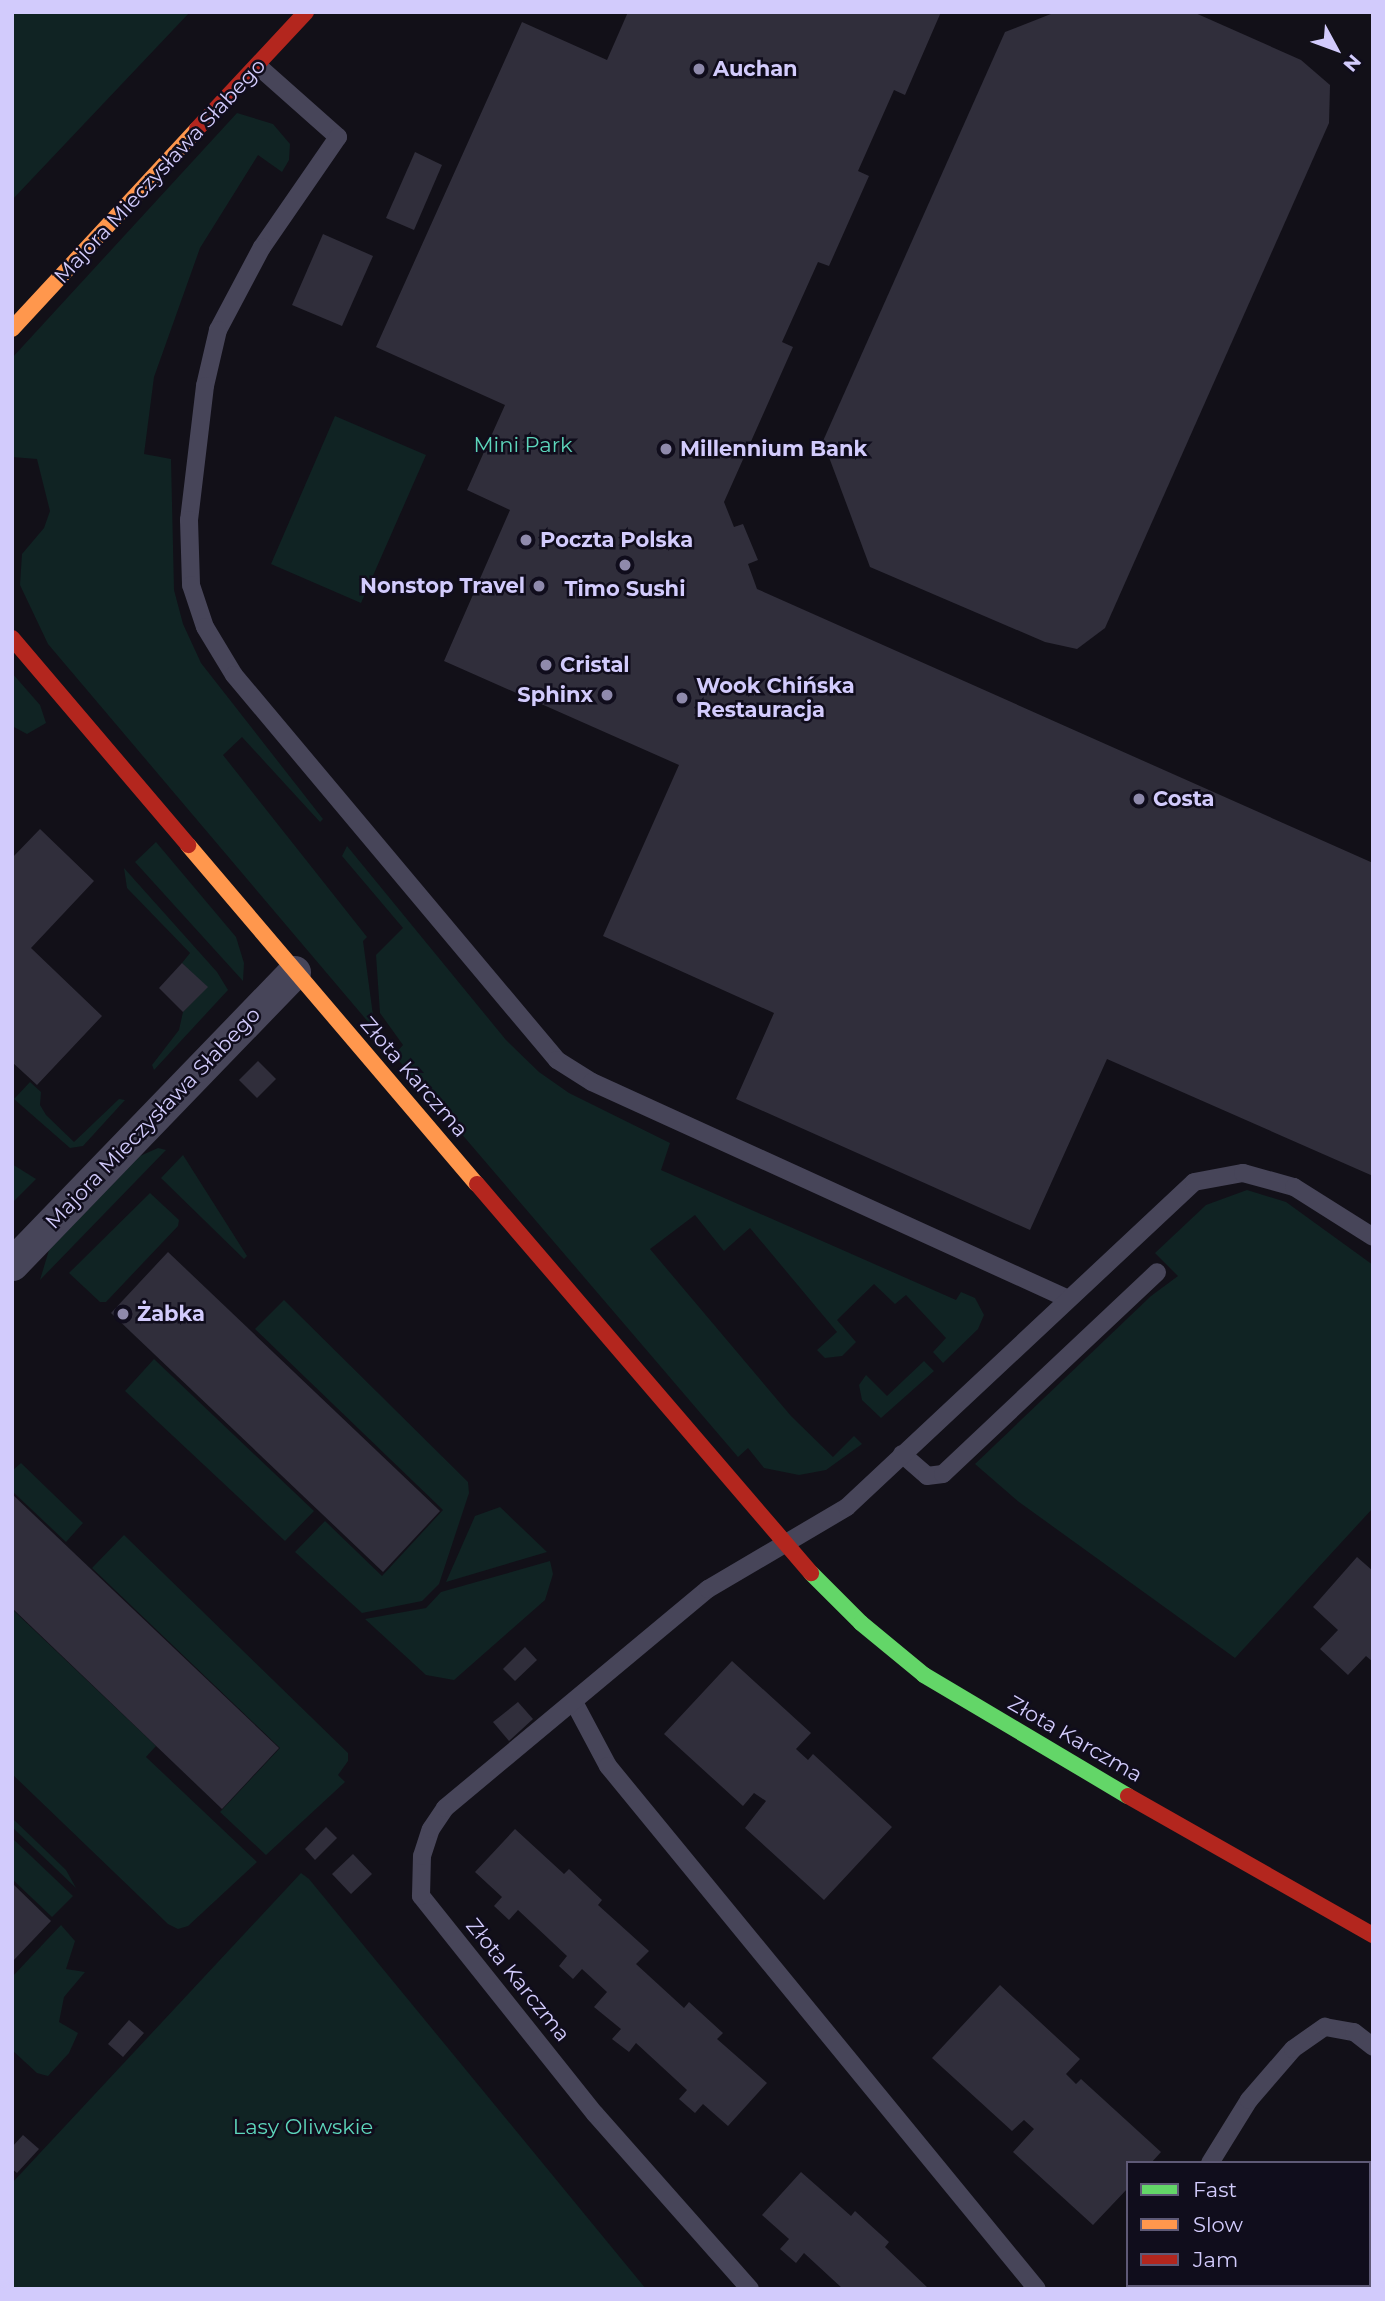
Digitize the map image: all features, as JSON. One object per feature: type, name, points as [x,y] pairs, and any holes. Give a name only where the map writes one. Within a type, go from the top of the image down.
[{"type":"street","name":"Majora Mieczysława Słabego","points":[[12,330],[306,12]]},
{"type":"street","name":"Złota Karczma","points":[[12,638],[783,1544],[861,1623],[924,1675],[1010,1729],[1373,1935]]},
{"type":"street","name":"Majora Mieczysława Słabego","points":[[12,1264],[294,972]]},
{"type":"lane","points":[[258,66],[338,137],[262,247],[218,330],[205,386],[189,520],[191,585],[205,627],[234,675],[557,1060],[592,1082],[1066,1298]]},
{"type":"lane","points":[[783,1544],[847,1507],[1161,1209],[1194,1182],[1243,1172],[1294,1187],[1373,1237]]},
{"type":"lane","points":[[902,1454],[927,1476],[943,1474],[1157,1272]]},
{"type":"lane","name":"Złota Karczma","points":[[750,2289],[595,2114],[421,1896],[422,1856],[445,1808],[575,1704],[708,1590],[783,1544]]},
{"type":"lane","points":[[575,1704],[608,1766],[1037,2289]]},
{"type":"lane","points":[[1211,2161],[1249,2100],[1293,2049],[1325,2027],[1354,2032],[1373,2046]]},
{"type":"green space","points":[[12,12],[190,12],[12,200]]},
{"type":"green space","points":[[237,113],[273,124],[290,144],[289,160],[282,172],[258,155],[200,248],[154,377],[144,454],[171,459],[174,590],[183,624],[201,663],[323,819],[320,822],[242,737],[223,755],[367,937],[363,941],[375,1030],[48,644],[20,585],[22,554],[44,528],[50,511],[37,459],[12,457],[12,358]]},
{"type":"green space","points":[[335,416],[426,455],[361,603],[271,564]]},
{"type":"green space","points":[[12,673],[40,705],[46,723],[27,734],[12,726]]},
{"type":"green space","points":[[156,842],[236,937],[244,963],[243,981],[135,862]]},
{"type":"green space","points":[[347,846],[506,1040],[539,1072],[569,1093],[670,1143],[661,1170],[956,1300],[961,1292],[975,1298],[984,1315],[978,1329],[943,1363],[933,1352],[946,1338],[906,1295],[895,1304],[874,1284],[837,1320],[856,1342],[842,1356],[825,1358],[817,1350],[837,1332],[750,1228],[724,1251],[695,1215],[650,1249],[791,1416],[833,1457],[854,1436],[862,1444],[826,1470],[799,1475],[764,1468],[748,1448],[738,1457],[394,1055],[403,1045],[380,1013],[376,955],[403,928],[342,856]]},
{"type":"green space","points":[[124,868],[217,972],[228,990],[154,1070],[152,1065],[179,1030],[183,1012],[207,987],[182,963],[190,953],[127,888]]},
{"type":"green space","points":[[30,1082],[41,1092],[40,1105],[46,1115],[74,1142],[119,1099],[125,1100],[83,1146],[70,1148],[14,1099]]},
{"type":"green space","points":[[158,1148],[166,1150],[40,1280],[49,1250],[140,1156]]},
{"type":"green space","points":[[183,1155],[247,1256],[244,1259],[161,1178]]},
{"type":"green space","points":[[12,1164],[36,1179],[12,1203]]},
{"type":"green space","points":[[1247,1190],[1286,1202],[1373,1265],[1373,1508],[1235,1658],[1019,1502],[975,1464],[1151,1296],[1178,1276],[1155,1253],[1206,1205]]},
{"type":"green space","points":[[150,1193],[179,1220],[178,1226],[106,1302],[100,1302],[69,1273]]},
{"type":"green space","points":[[284,1300],[468,1482],[469,1493],[439,1584],[422,1601],[362,1613],[295,1552],[325,1521],[382,1576],[443,1510],[255,1329]]},
{"type":"green space","points":[[154,1359],[314,1511],[285,1541],[125,1391]]},
{"type":"green space","points":[[924,1361],[934,1371],[881,1418],[862,1400],[859,1385],[866,1375],[887,1396]]},
{"type":"green space","points":[[21,1463],[83,1523],[66,1542],[12,1491],[12,1471]]},
{"type":"green space","points":[[500,1507],[547,1552],[446,1582],[475,1516]]},
{"type":"green space","points":[[124,1535],[348,1753],[348,1761],[338,1775],[345,1782],[266,1855],[220,1812],[280,1748],[92,1568]]},
{"type":"green space","points":[[550,1561],[553,1574],[545,1600],[454,1680],[426,1675],[365,1619],[426,1608],[441,1592]]},
{"type":"green space","points":[[12,1609],[156,1746],[146,1757],[257,1862],[188,1926],[178,1929],[168,1924],[12,1774]]},
{"type":"green space","points":[[12,1818],[66,1870],[76,1888],[12,1827]]},
{"type":"green space","points":[[12,1838],[73,1896],[52,1917],[12,1879]]},
{"type":"green space","name":"Lasy Oliwskie","points":[[301,1873],[309,1879],[646,2289],[12,2289],[12,2183]]},
{"type":"green space","points":[[61,1925],[75,1941],[66,1969],[85,1972],[64,1997],[59,2022],[78,2033],[69,2053],[48,2076],[37,2073],[12,2050],[12,1977]]},
{"type":"building","points":[[628,12],[941,12],[905,95],[894,90],[858,171],[869,176],[829,266],[818,262],[782,342],[793,347],[724,502],[734,527],[743,524],[758,560],[748,564],[757,589],[1373,863],[1373,1176],[1107,1059],[1030,1230],[736,1099],[774,1013],[603,936],[679,765],[444,661],[510,510],[467,490],[505,405],[376,347],[522,22],[607,60]]},
{"type":"building","points":[[1056,12],[1193,12],[1301,60],[1330,85],[1329,123],[1105,628],[1077,649],[1045,642],[870,567],[823,441],[1005,32]]},
{"type":"building","points":[[415,152],[442,165],[414,230],[386,218]]},
{"type":"building","points":[[323,234],[373,256],[342,326],[292,305]]},
{"type":"building","points":[[40,829],[94,881],[31,948],[102,1016],[37,1085],[12,1062],[12,858]]},
{"type":"building","points":[[182,963],[208,987],[183,1012],[159,988]]},
{"type":"building","points":[[258,1061],[276,1079],[257,1098],[239,1080]]},
{"type":"building","points":[[168,1252],[440,1511],[383,1572],[111,1313]]},
{"type":"building","points":[[12,1494],[279,1748],[222,1809],[12,1608]]},
{"type":"building","points":[[1357,1557],[1373,1571],[1373,1662],[1366,1656],[1348,1675],[1320,1649],[1338,1630],[1313,1607]]},
{"type":"building","points":[[525,1647],[537,1660],[515,1681],[503,1669]]},
{"type":"building","points":[[732,1661],[811,1733],[796,1749],[808,1760],[813,1754],[892,1827],[824,1900],[745,1828],[766,1801],[754,1793],[743,1806],[664,1734]]},
{"type":"building","points":[[518,1702],[533,1719],[509,1741],[493,1722]]},
{"type":"building","points":[[326,1827],[337,1838],[315,1860],[305,1849]]},
{"type":"building","points":[[515,1829],[564,1874],[569,1869],[602,1900],[598,1905],[649,1951],[636,1964],[684,2008],[689,2002],[723,2033],[717,2039],[767,2083],[728,2126],[703,2104],[695,2113],[679,2099],[687,2090],[636,2043],[629,2052],[612,2039],[621,2029],[594,2007],[607,1992],[582,1969],[573,1979],[559,1966],[567,1956],[518,1910],[509,1920],[494,1906],[502,1897],[475,1872]]},
{"type":"building","points":[[353,1854],[372,1874],[351,1894],[332,1874]]},
{"type":"building","points":[[12,1883],[51,1921],[12,1962]]},
{"type":"building","points":[[1000,1985],[1080,2059],[1066,2074],[1076,2084],[1081,2079],[1161,2152],[1153,2161],[1126,2161],[1126,2190],[1093,2225],[1013,2152],[1034,2129],[1024,2120],[1012,2131],[932,2058]]},
{"type":"building","points":[[129,2020],[144,2033],[123,2057],[108,2044]]},
{"type":"building","points":[[23,2135],[39,2149],[17,2173],[12,2169],[12,2147]]},
{"type":"building","points":[[801,2172],[851,2216],[855,2211],[889,2242],[885,2247],[929,2289],[843,2289],[804,2253],[796,2263],[780,2249],[789,2239],[762,2215]]},
{"type":"traffic: fast","points":[[811,1573],[861,1623],[924,1675],[1128,1796]]},
{"type":"traffic: slow","points":[[12,329],[197,129]]},
{"type":"traffic: slow","points":[[188,845],[477,1184]]},
{"type":"traffic: jam","points":[[197,129],[306,12]]},
{"type":"traffic: jam","points":[[12,638],[188,845]]},
{"type":"traffic: jam","points":[[477,1184],[811,1573]]},
{"type":"traffic: jam","points":[[1128,1796],[1373,1935]]},
{"type":"place","name":"Auchan","points":[[699,69]]},
{"type":"place","name":"Millennium Bank","points":[[666,449]]},
{"type":"place","name":"Poczta Polska","points":[[526,540]]},
{"type":"place","name":"Timo Sushi","points":[[625,565]]},
{"type":"place","name":"Nonstop Travel","points":[[539,586]]},
{"type":"place","name":"Cristal","points":[[546,665]]},
{"type":"place","name":"Sphinx","points":[[607,695]]},
{"type":"place","name":"Wook Chińska Restauracja","points":[[682,698]]},
{"type":"place","name":"Costa","points":[[1139,799]]},
{"type":"place","name":"Żabka","points":[[123,1314]]},
{"type":"park label","name":"Mini Park","points":[[523,445]]}]
